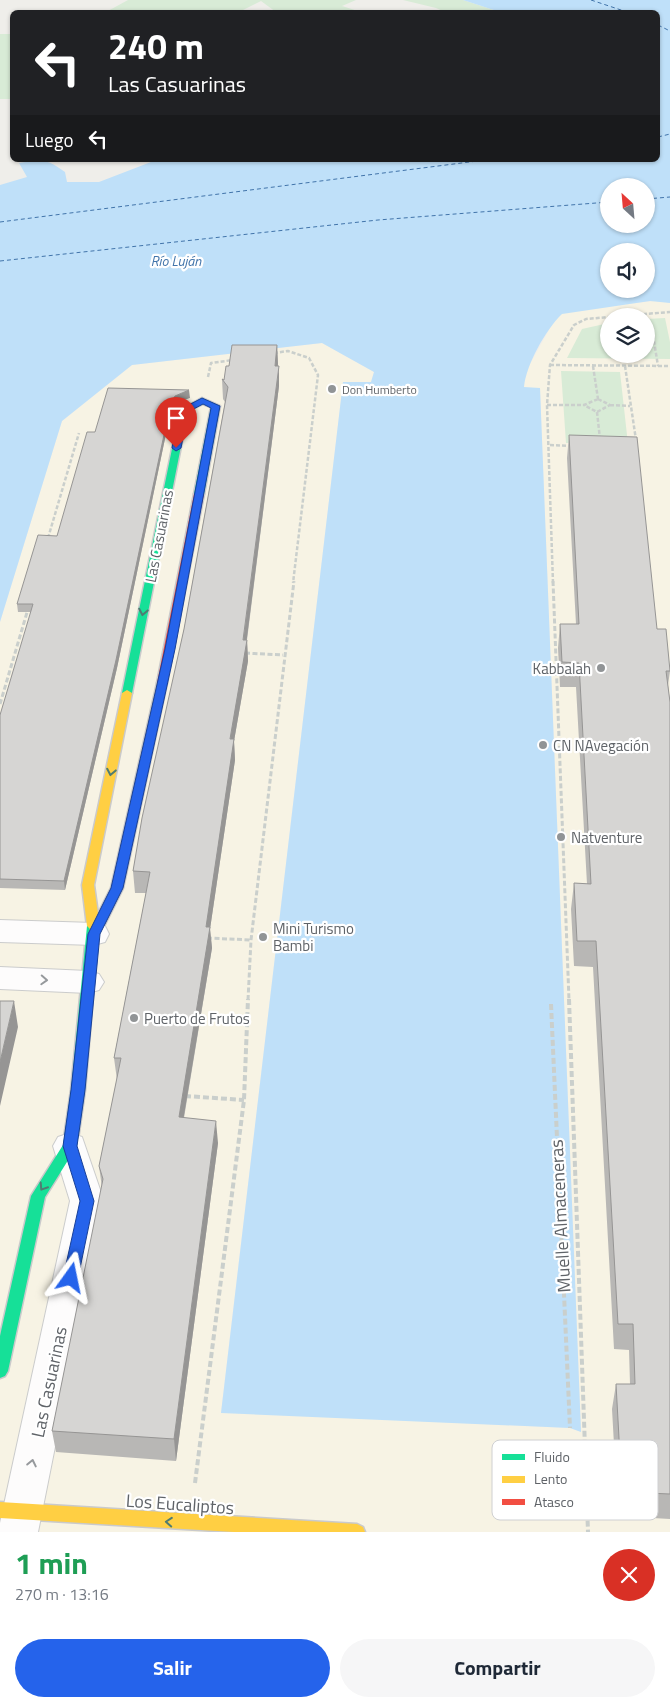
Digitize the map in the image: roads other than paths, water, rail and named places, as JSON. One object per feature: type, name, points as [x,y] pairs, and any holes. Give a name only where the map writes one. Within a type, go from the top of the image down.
[{"type":"street","name":"Las Casuarinas","points":[[0,1371],[38,1196],[70,1146],[78,1090],[94,934],[88,885],[184,410],[202,401],[216,406],[170,649],[117,888],[94,934]]},
{"type":"street","points":[[0,931],[94,934]]},
{"type":"street","points":[[0,978],[88,982]]},
{"type":"street","name":"Las Casuarinas","points":[[13,1518],[87,1201],[70,1146]]},
{"type":"street","name":"Los Eucaliptos","points":[[13,1518],[190,1523],[357,1532]]},
{"type":"water","name":"Río Luján","points":[[463,0],[670,0],[670,303],[650,301],[562,314],[538,348],[529,368],[524,387],[540,388],[581,1432],[570,1428],[221,1413],[343,382],[371,382],[374,372],[322,343],[132,365],[62,421],[0,622],[0,185],[27,177],[19,163],[26,162],[48,162],[53,164],[65,172],[67,182],[99,182],[151,162],[660,162],[660,10],[494,10]]},
{"type":"place","name":"Don Humberto","points":[[332,389]]},
{"type":"place","name":"Kabbalah","points":[[601,668]]},
{"type":"place","name":"CN NAvegación","points":[[543,745]]},
{"type":"place","name":"Natventure","points":[[561,837]]},
{"type":"place","name":"Mini Turismo Bambi","points":[[263,937]]},
{"type":"place","name":"Puerto de Frutos","points":[[134,1018]]}]
